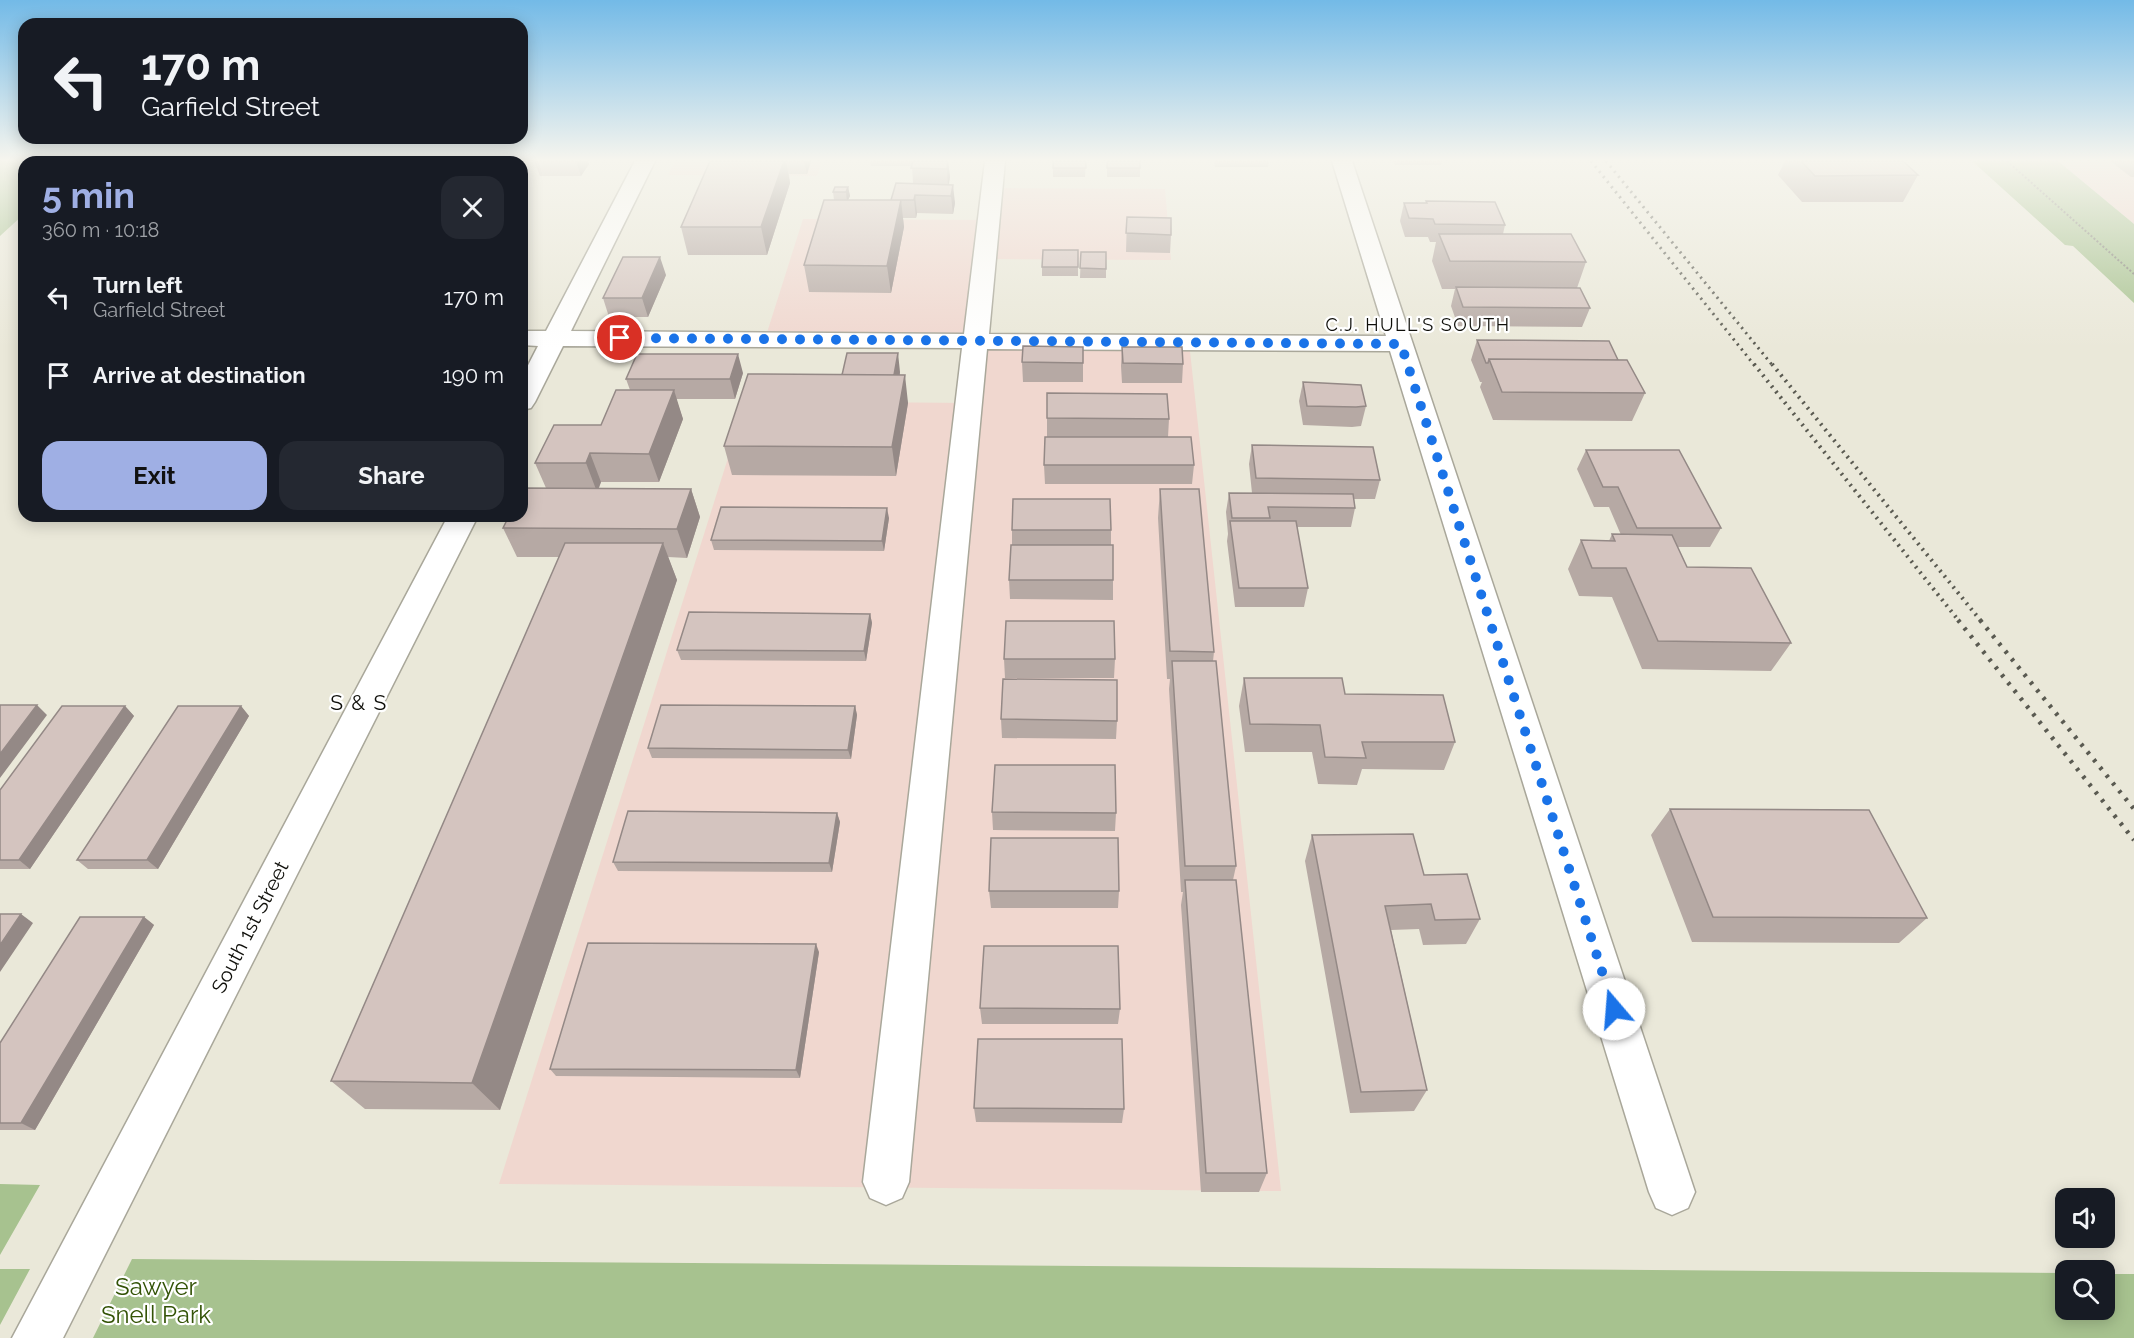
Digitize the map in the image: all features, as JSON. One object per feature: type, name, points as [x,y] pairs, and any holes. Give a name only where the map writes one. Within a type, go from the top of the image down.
[{"type":"street","points":[[528,390],[613,223]]},
{"type":"street","points":[[886,1182],[989,223]]},
{"type":"street","points":[[1362,223],[1672,1192]]},
{"type":"street","points":[[528,338],[1401,344]]},
{"type":"street","name":"South 1st Street","points":[[36,1338],[460,522]]},
{"type":"path","points":[[2078,223],[2134,274]]},
{"type":"shaded area","points":[[802,223],[1168,223],[1171,260],[986,259],[978,340],[1189,342],[1281,1191],[499,1184],[746,401],[971,403],[978,341],[765,339]]},
{"type":"green space","points":[[0,223],[14,223],[0,236]]},
{"type":"green space","points":[[2041,223],[2134,224],[2134,303],[2073,246],[2065,245]]},
{"type":"green space","points":[[0,1184],[40,1185],[0,1255]]},
{"type":"green space","name":"Sawyer Snell Park","points":[[132,1259],[2055,1273],[2055,1320],[2115,1320],[2115,1274],[2134,1274],[2134,1338],[93,1338]]},
{"type":"green space","points":[[0,1269],[30,1269],[0,1325]]},
{"type":"building","points":[[683,223],[762,223],[761,227],[681,227]]},
{"type":"building","points":[[817,223],[896,223],[887,266],[804,265]]},
{"type":"building","points":[[1127,223],[1171,223],[1171,235],[1126,233]]},
{"type":"building","points":[[1504,223],[1505,225],[1435,224]]},
{"type":"building","points":[[1439,234],[1571,234],[1586,262],[1450,261]]},
{"type":"building","points":[[1043,250],[1078,250],[1078,267],[1042,267]]},
{"type":"building","points":[[1081,252],[1106,252],[1106,269],[1080,268]]},
{"type":"building","points":[[623,257],[660,257],[642,298],[603,298]]},
{"type":"building","points":[[1456,287],[1580,288],[1590,308],[1463,307]]},
{"type":"building","points":[[1477,340],[1609,341],[1618,360],[1489,359],[1486,363]]},
{"type":"building","points":[[1023,346],[1083,347],[1083,363],[1022,362]]},
{"type":"building","points":[[1122,347],[1182,347],[1183,364],[1123,363]]},
{"type":"building","points":[[847,353],[898,353],[894,375],[842,375]]},
{"type":"building","points":[[637,354],[738,354],[730,379],[626,379]]},
{"type":"building","points":[[1489,359],[1627,360],[1645,393],[1502,392]]},
{"type":"building","points":[[748,374],[905,375],[892,447],[724,446]]},
{"type":"building","points":[[1303,382],[1361,385],[1366,406],[1307,406]]},
{"type":"building","points":[[616,390],[674,390],[649,454],[590,453],[586,463],[535,463],[554,425],[601,425]]},
{"type":"building","points":[[1047,393],[1167,394],[1169,419],[1047,418]]},
{"type":"building","points":[[1045,437],[1191,437],[1194,465],[1044,465]]},
{"type":"building","points":[[1252,445],[1373,447],[1380,480],[1256,478]]},
{"type":"building","points":[[1586,450],[1679,450],[1721,528],[1637,528],[1618,487],[1603,487]]},
{"type":"building","points":[[528,488],[691,489],[677,529],[503,528],[506,522],[528,522]]},
{"type":"building","points":[[1160,489],[1199,489],[1214,652],[1170,651]]},
{"type":"building","points":[[1229,493],[1353,494],[1355,508],[1268,507],[1270,518],[1232,518]]},
{"type":"building","points":[[1013,499],[1110,499],[1111,530],[1012,530]]},
{"type":"building","points":[[721,507],[887,508],[882,541],[711,540]]},
{"type":"building","points":[[1230,521],[1296,521],[1308,588],[1239,588]]},
{"type":"building","points":[[1612,534],[1672,535],[1687,567],[1751,568],[1791,643],[1658,641],[1626,568],[1592,568],[1581,540],[1615,541]]},
{"type":"building","points":[[565,543],[663,543],[472,1083],[331,1081]]},
{"type":"building","points":[[1011,545],[1113,545],[1113,580],[1009,580]]},
{"type":"building","points":[[689,612],[870,614],[864,651],[677,650]]},
{"type":"building","points":[[1006,621],[1114,621],[1115,659],[1004,659]]},
{"type":"building","points":[[1172,661],[1216,661],[1236,866],[1185,866]]},
{"type":"building","points":[[1244,678],[1342,678],[1345,694],[1443,695],[1455,742],[1362,742],[1366,758],[1325,757],[1320,725],[1250,724]]},
{"type":"building","points":[[1003,679],[1117,680],[1117,721],[1001,719]]},
{"type":"building","points":[[0,705],[37,705],[0,754]]},
{"type":"building","points":[[661,705],[855,706],[848,750],[648,748]]},
{"type":"building","points":[[62,706],[125,706],[19,860],[0,860],[0,790]]},
{"type":"building","points":[[178,706],[241,706],[147,860],[77,860]]},
{"type":"building","points":[[995,765],[1115,765],[1116,813],[992,812]]},
{"type":"building","points":[[1670,809],[1869,810],[1927,918],[1713,917]]},
{"type":"building","points":[[628,811],[837,813],[829,863],[613,862]]},
{"type":"building","points":[[1413,834],[1424,875],[1467,874],[1480,919],[1435,920],[1431,904],[1385,906],[1427,1090],[1361,1092],[1312,835]]},
{"type":"building","points":[[991,838],[1118,838],[1119,891],[989,891]]},
{"type":"building","points":[[1185,880],[1236,880],[1267,1173],[1206,1173]]},
{"type":"building","points":[[0,914],[21,914],[0,945]]},
{"type":"building","points":[[80,917],[144,917],[21,1123],[0,1123],[0,1043]]},
{"type":"building","points":[[588,943],[816,944],[796,1070],[550,1069]]},
{"type":"building","points":[[984,946],[1118,946],[1120,1009],[980,1008]]},
{"type":"building","points":[[978,1039],[1122,1039],[1124,1109],[974,1108]]},
{"type":"railway","points":[[1641,223],[1755,366]]},
{"type":"railway","points":[[1657,223],[1773,366]]},
{"type":"railway","points":[[1754,364],[1959,621]]},
{"type":"railway","points":[[1772,364],[1981,621]]},
{"type":"railway","points":[[1958,620],[2134,840]]},
{"type":"railway","points":[[1980,620],[2134,809]]},
{"type":"district","name":"C.J. HULL'S SOUTH","points":[[1418,324]]},
{"type":"district","name":"S & S","points":[[359,702]]},
{"type":"route","points":[[620,338],[1401,344],[1614,1009]]}]
